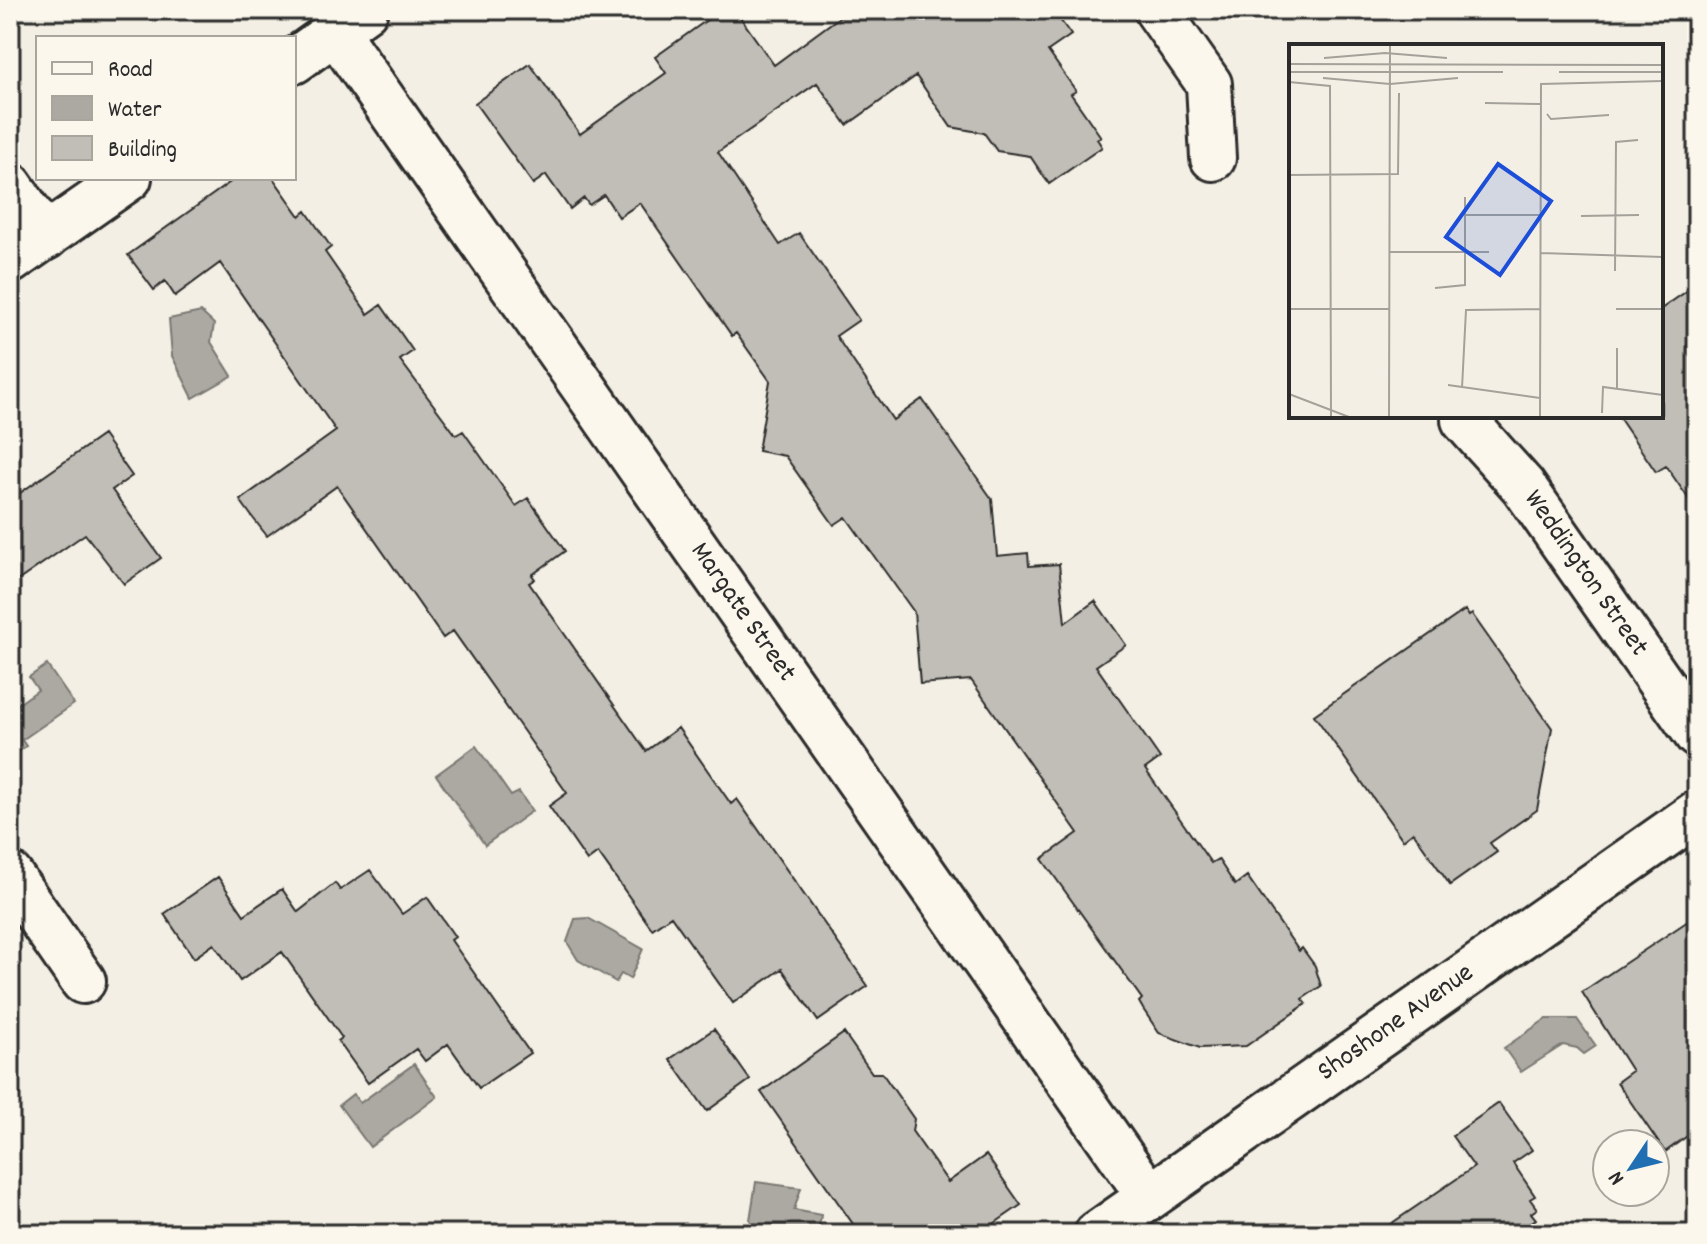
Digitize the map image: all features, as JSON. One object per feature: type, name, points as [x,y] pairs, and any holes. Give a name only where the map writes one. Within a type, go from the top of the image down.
[{"type":"street","points":[[1157,10],[1209,84],[1213,158]]},
{"type":"street","points":[[296,60],[350,21]]},
{"type":"street","name":"Margate Street","points":[[350,21],[1149,1196]]},
{"type":"street","points":[[10,261],[126,180]]},
{"type":"street","points":[[10,185],[46,237]]},
{"type":"street","name":"Weddington Street","points":[[1464,420],[1523,486],[1697,735]]},
{"type":"street","name":"Shoshone Avenue","points":[[1097,1234],[1697,813]]},
{"type":"street","points":[[10,875],[83,981]]},
{"type":"water","points":[[201,312],[214,324],[211,342],[232,376],[193,398],[172,356],[169,319]]},
{"type":"water","points":[[47,665],[74,704],[22,740],[26,746],[10,758],[10,710],[38,690],[29,677]]},
{"type":"water","points":[[476,746],[511,796],[519,792],[532,811],[485,845],[436,775]]},
{"type":"water","points":[[588,918],[643,949],[630,979],[621,974],[616,982],[578,960],[567,942],[575,919]]},
{"type":"water","points":[[1546,1019],[1577,1019],[1596,1046],[1584,1054],[1577,1048],[1563,1045],[1521,1072],[1504,1048]]},
{"type":"water","points":[[414,1064],[437,1097],[370,1147],[339,1105],[353,1094],[360,1103]]},
{"type":"water","points":[[756,1182],[801,1188],[794,1210],[821,1215],[818,1234],[760,1234],[750,1220]]},
{"type":"building","points":[[721,10],[735,10],[774,65],[849,10],[1053,10],[1071,35],[1048,51],[1076,91],[1071,94],[1101,137],[1097,139],[1102,147],[1049,184],[1030,156],[997,151],[984,133],[951,127],[916,76],[847,125],[817,83],[718,152],[780,245],[799,233],[859,320],[836,336],[893,420],[922,399],[992,499],[997,556],[1028,553],[1029,566],[1059,564],[1065,623],[1095,601],[1126,645],[1096,666],[1160,758],[1145,769],[1211,863],[1218,859],[1235,885],[1247,876],[1299,951],[1302,948],[1315,966],[1321,986],[1302,999],[1306,1004],[1246,1046],[1200,1048],[1159,1033],[1139,1002],[1142,999],[1042,859],[1078,833],[971,680],[920,684],[914,612],[846,517],[834,525],[785,456],[758,451],[770,381],[736,333],[732,336],[640,203],[619,217],[604,195],[589,205],[584,198],[570,209],[546,175],[533,184],[475,103],[530,64],[580,134],[666,73],[655,57]]},
{"type":"building","points":[[233,180],[274,180],[300,216],[306,211],[331,247],[325,252],[368,314],[381,305],[413,351],[400,360],[456,435],[463,431],[516,506],[528,498],[565,551],[532,575],[535,579],[529,583],[646,751],[678,728],[731,804],[737,799],[868,986],[818,1021],[782,969],[733,1003],[671,916],[652,929],[598,853],[587,861],[549,806],[567,793],[453,631],[443,638],[337,486],[267,536],[240,500],[336,431],[220,263],[175,296],[165,281],[154,290],[128,255]]},
{"type":"building","points":[[1697,284],[1697,511],[1666,466],[1656,472],[1619,418],[1663,418],[1663,308]]},
{"type":"building","points":[[103,435],[132,476],[112,490],[161,558],[124,584],[85,534],[10,586],[10,500]]},
{"type":"building","points":[[1465,610],[1469,616],[1472,614],[1552,728],[1537,810],[1490,843],[1497,852],[1450,885],[1413,832],[1403,840],[1314,715]]},
{"type":"building","points":[[370,870],[402,914],[427,897],[455,937],[451,940],[530,1053],[479,1088],[448,1044],[425,1061],[416,1049],[368,1083],[338,1041],[342,1038],[282,952],[240,981],[214,944],[194,958],[164,914],[218,877],[244,915],[282,889],[298,912],[335,883],[340,890]]},
{"type":"building","points":[[1697,915],[1697,1129],[1671,1148],[1671,1128],[1649,1128],[1617,1082],[1632,1071],[1582,992]]},
{"type":"building","points":[[714,1029],[750,1080],[707,1111],[670,1059]]},
{"type":"building","points":[[844,1033],[872,1073],[882,1073],[914,1119],[912,1131],[948,1182],[986,1155],[1021,1205],[979,1234],[860,1234],[761,1092]]},
{"type":"building","points":[[1499,1103],[1532,1150],[1513,1163],[1535,1196],[1530,1199],[1537,1209],[1531,1213],[1536,1219],[1515,1234],[1376,1234],[1474,1167],[1452,1136]]}]
